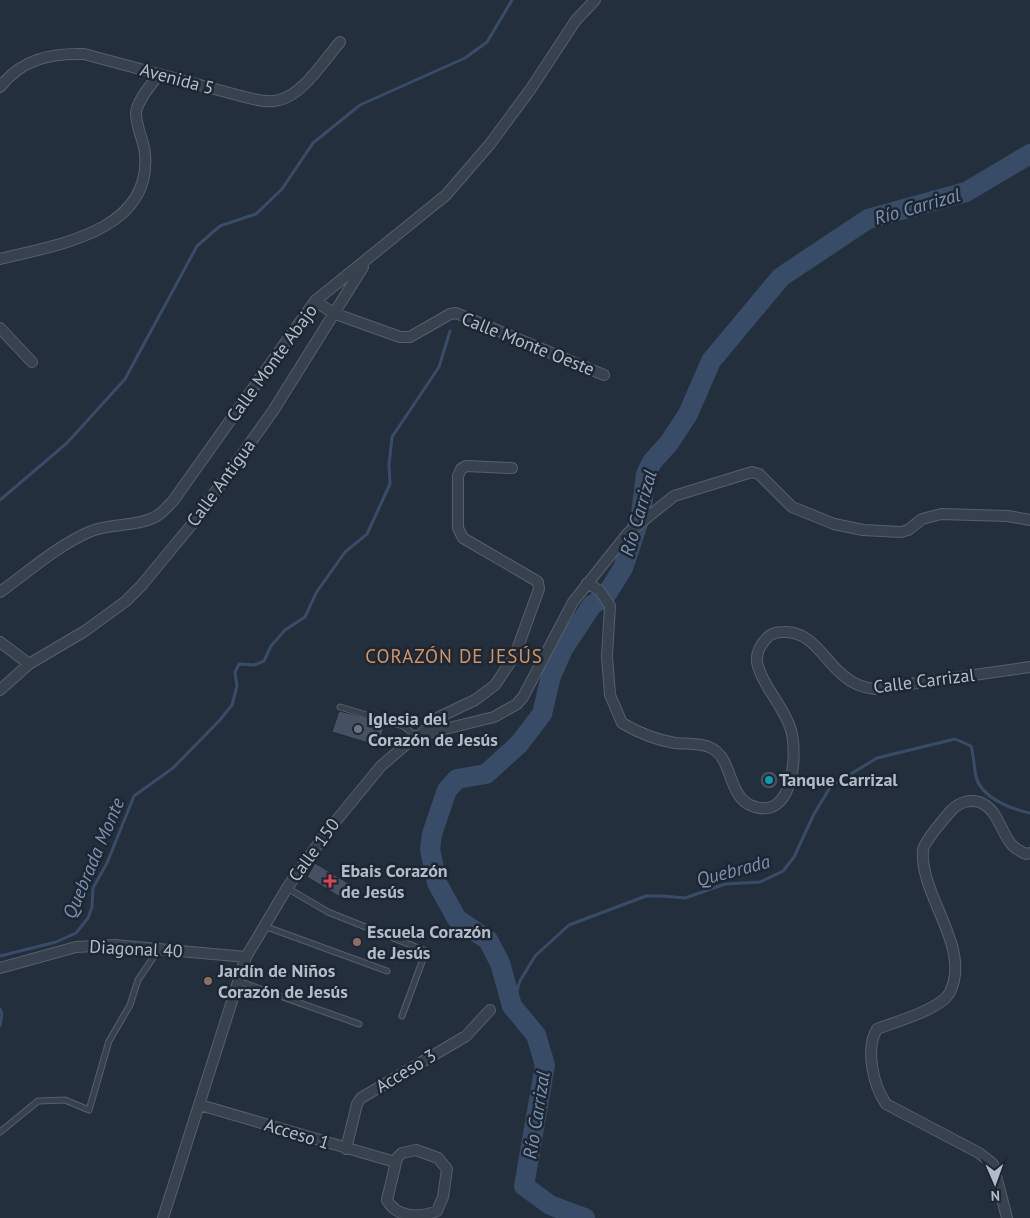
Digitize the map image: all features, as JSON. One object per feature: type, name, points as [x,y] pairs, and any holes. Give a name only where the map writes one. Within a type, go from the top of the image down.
[{"type":"street","name":"Calle Monte Abajo","points":[[0,592],[64,546],[90,532],[119,523],[152,518],[164,511],[315,301],[446,195],[490,144],[530,90],[576,20],[595,0]]},
{"type":"street","name":"Avenida 5","points":[[0,87],[21,67],[41,58],[60,54],[84,54],[261,100],[278,101],[291,96],[302,86],[340,42]]},
{"type":"street","points":[[0,259],[64,243],[102,229],[119,218],[131,204],[145,170],[145,154],[136,112],[143,96],[159,74]]},
{"type":"street","name":"Calle Antigua","points":[[29,664],[85,631],[126,601],[141,586],[193,523],[273,411],[368,259]]},
{"type":"street","name":"Calle Monte Oeste","points":[[315,301],[333,313],[400,337],[410,337],[450,314],[456,313],[604,375]]},
{"type":"street","points":[[0,328],[32,362]]},
{"type":"street","points":[[419,735],[439,717],[475,700],[495,685],[515,655],[539,589],[538,582],[463,538],[458,528],[458,476],[460,469],[466,466],[512,468]]},
{"type":"street","name":"Calle 150","points":[[163,1218],[246,957],[287,888],[326,832],[381,766],[419,735],[494,717],[517,704],[523,697],[573,602],[628,533],[674,496],[752,472],[759,474],[792,507],[834,524],[864,530],[900,532],[908,530],[922,519],[941,514],[1008,516],[1030,520]]},
{"type":"street","name":"Calle Carrizal","points":[[587,583],[605,597],[610,606],[608,656],[610,695],[622,723],[657,740],[709,747],[718,753],[741,798],[750,805],[761,807],[773,806],[782,801],[789,789],[792,771],[790,729],[757,662],[756,655],[770,635],[790,631],[800,634],[811,641],[844,677],[866,689],[1030,667]]},
{"type":"street","points":[[0,642],[29,664],[0,690]]},
{"type":"street","points":[[1006,1218],[993,1164],[979,1153],[886,1104],[879,1093],[875,1080],[871,1041],[877,1028],[929,1008],[942,1001],[950,993],[954,979],[953,948],[924,871],[923,848],[954,807],[969,800],[980,803],[992,811],[1013,846],[1026,854],[1030,853]]},
{"type":"street","name":"Diagonal 40","points":[[0,968],[76,947],[114,946],[246,957]]},
{"type":"street","name":"Acceso 3","points":[[346,1149],[360,1098],[466,1036],[490,1010]]},
{"type":"street","name":"Acceso 1","points":[[200,1105],[395,1162]]},
{"type":"street","points":[[416,1150],[431,1154],[443,1163],[447,1170],[447,1178],[443,1197],[437,1210],[430,1215],[416,1218],[401,1214],[389,1204],[387,1200],[395,1162],[402,1153],[416,1150]]},
{"type":"lane","points":[[340,707],[402,726],[419,735]]},
{"type":"lane","points":[[287,888],[328,912],[426,951],[402,1016]]},
{"type":"lane","points":[[263,926],[387,971]]},
{"type":"lane","points":[[0,1132],[38,1101],[65,1100],[88,1110],[109,1041],[130,1005],[138,980],[159,949]]},
{"type":"lane","points":[[238,981],[359,1024]]},
{"type":"building","points":[[339,711],[380,721],[379,725],[384,727],[380,742],[376,741],[375,745],[332,732]]},
{"type":"building","name":"Tanque Carrizal","points":[[769,771],[775,774],[778,780],[775,786],[769,789],[763,786],[760,780],[763,774]]},
{"type":"building","points":[[315,863],[353,886],[345,900],[307,877]]},
{"type":"waterway","points":[[0,500],[67,443],[125,379],[197,246],[220,226],[256,214],[282,189],[313,143],[360,105],[465,58],[487,42],[512,0]]},
{"type":"waterway","name":"Río Carrizal","points":[[585,1218],[550,1205],[524,1186],[545,1065],[536,1035],[512,1006],[500,963],[488,940],[457,919],[437,883],[430,849],[432,834],[447,790],[457,779],[486,774],[519,744],[542,714],[551,676],[563,649],[592,605],[605,597],[623,568],[641,514],[646,474],[652,462],[669,443],[688,414],[711,361],[781,277],[868,219],[966,192],[1030,154]]},
{"type":"waterway","name":"Quebrada Monte","points":[[0,956],[56,942],[76,933],[88,918],[92,907],[93,888],[107,863],[134,796],[173,768],[219,721],[232,705],[237,686],[235,672],[239,664],[254,665],[264,661],[271,646],[285,630],[305,617],[316,593],[345,552],[367,534],[390,484],[389,465],[392,437],[439,367],[450,331]]},
{"type":"waterway","name":"Quebrada","points":[[512,1006],[520,981],[535,956],[569,925],[646,896],[685,898],[725,884],[760,882],[783,871],[794,857],[814,814],[831,786],[877,758],[955,739],[971,746],[976,777],[984,791],[991,797],[1014,809],[1030,813]]},
{"type":"waterway","name":"Quebrada Monte","points":[[0,1009],[2,1014],[0,1026]]},
{"type":"place","name":"Iglesia del Corazón de Jesús","points":[[358,729]]},
{"type":"place","name":"Tanque Carrizal","points":[[769,780]]},
{"type":"place","name":"Ebais Corazón de Jesús","points":[[330,881]]},
{"type":"place","name":"Escuela Corazón de Jesús","points":[[357,942]]},
{"type":"place","name":"Jardín de Niños Corazón de Jesús","points":[[208,981]]},
{"type":"district","name":"CORAZÓN DE JESÚS","points":[[454,656]]}]
